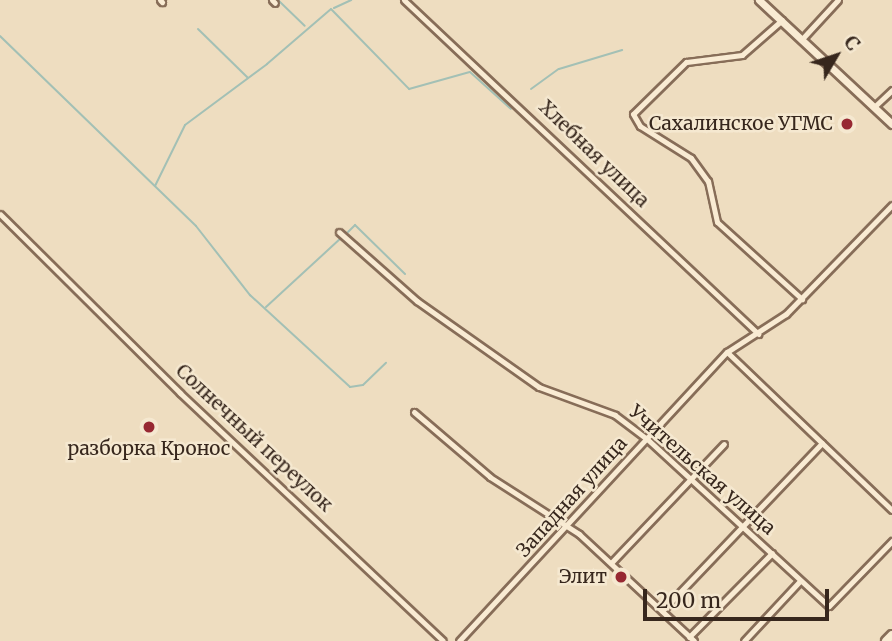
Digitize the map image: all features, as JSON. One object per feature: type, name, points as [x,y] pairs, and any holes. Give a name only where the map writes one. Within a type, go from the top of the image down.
[{"type":"main road","points":[[886,641],[892,635]]},
{"type":"street","name":"Хлебная улица","points":[[404,0],[758,334]]},
{"type":"street","points":[[760,0],[892,124]]},
{"type":"street","points":[[802,39],[838,0]]},
{"type":"street","points":[[782,20],[742,55],[686,62],[633,114],[640,126],[691,158],[708,181],[718,222],[802,299]]},
{"type":"street","points":[[874,107],[892,90]]},
{"type":"street","name":"Западная улица","points":[[459,641],[727,352],[758,334],[802,299],[892,205]]},
{"type":"street","name":"Солнечный переулок","points":[[0,214],[443,641]]},
{"type":"street","name":"Учительская улица","points":[[339,232],[417,301],[539,387],[615,415],[646,438],[829,606],[892,541]]},
{"type":"street","points":[[727,352],[892,510]]},
{"type":"street","points":[[414,412],[490,477],[568,526],[691,639],[772,553]]},
{"type":"street","points":[[662,611],[745,527],[822,443]]},
{"type":"street","points":[[611,563],[724,444]]},
{"type":"street","points":[[744,641],[800,581]]},
{"type":"waterway","points":[[278,0],[305,26]]},
{"type":"waterway","points":[[334,8],[351,0]]},
{"type":"waterway","points":[[155,186],[185,125],[267,64],[331,9],[409,89],[470,72],[511,109]]},
{"type":"waterway","points":[[198,29],[247,77]]},
{"type":"waterway","points":[[0,36],[196,226],[250,295],[350,387],[363,385],[386,363]]},
{"type":"waterway","points":[[531,89],[559,69],[622,50]]},
{"type":"waterway","points":[[348,232],[355,225],[405,274]]},
{"type":"waterway","points":[[266,307],[340,239]]},
{"type":"place","name":"Сахалинское УГМС","points":[[847,124]]},
{"type":"place","name":"разборка Кронос","points":[[149,427]]},
{"type":"place","name":"Элит","points":[[621,577]]}]
